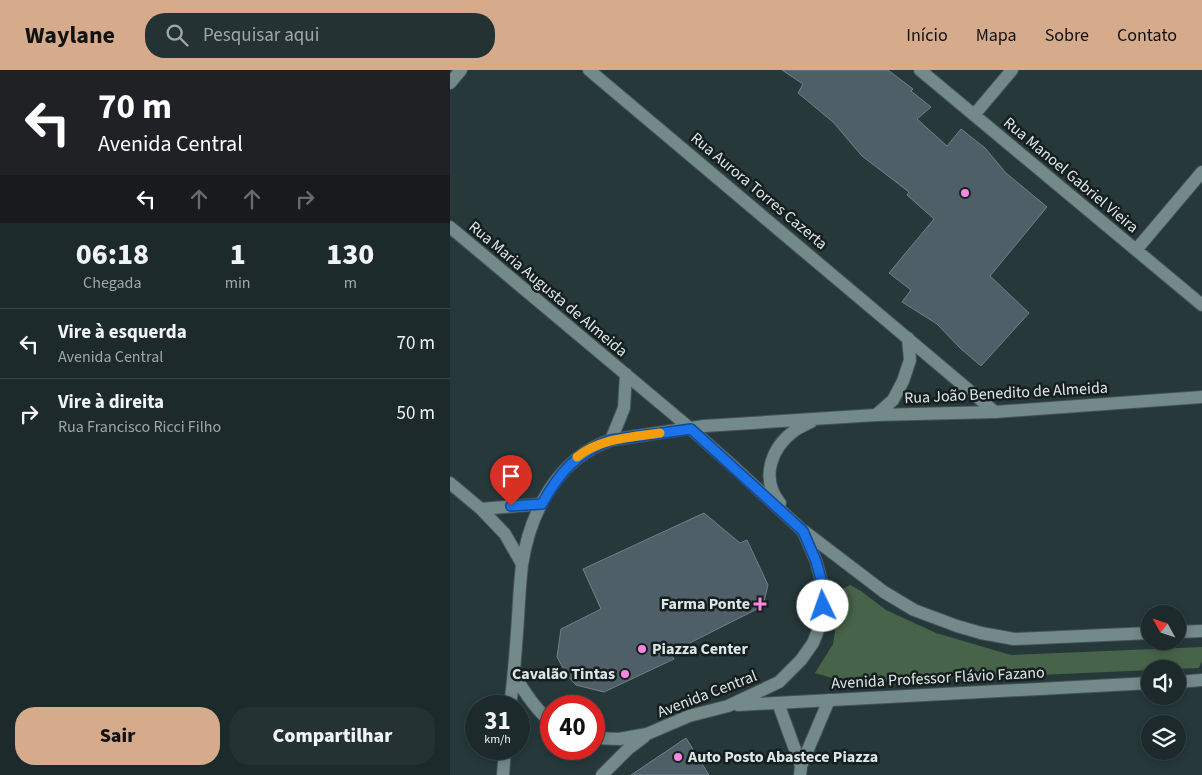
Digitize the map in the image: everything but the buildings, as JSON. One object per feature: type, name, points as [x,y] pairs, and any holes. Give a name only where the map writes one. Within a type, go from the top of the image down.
[{"type":"street","points":[[450,84],[461,70]]},
{"type":"street","name":"Rua Aurora Torres Cazerta","points":[[590,70],[995,412]]},
{"type":"street","name":"Rua Manoel Gabriel Vieira","points":[[920,70],[1202,305]]},
{"type":"street","points":[[974,115],[1012,70]]},
{"type":"street","points":[[1136,250],[1202,172]]},
{"type":"street","name":"Rua Maria Augusta de Almeida","points":[[450,228],[691,429]]},
{"type":"street","points":[[876,416],[893,400],[903,381],[910,360],[908,338]]},
{"type":"street","name":"Rua Maria Augusta de Almeida","points":[[611,440],[624,408],[626,374]]},
{"type":"street","name":"Rua João Benedito de Almeida","points":[[691,429],[704,426],[818,419],[995,412],[1200,394]]},
{"type":"street","name":"Rua João Benedito de Almeida","points":[[803,531],[772,491],[769,472],[774,453],[782,441],[795,430],[818,419]]},
{"type":"street","points":[[511,695],[522,564],[530,530],[552,485],[571,462],[590,449],[611,440],[691,429]]},
{"type":"street","name":"Avenida Central","points":[[605,738],[619,739],[647,734],[689,716],[728,706],[779,682],[801,660],[814,643],[819,628],[823,606],[823,588],[816,561],[803,531],[691,429]]},
{"type":"street","points":[[450,483],[481,509],[505,534],[522,564]]},
{"type":"street","points":[[481,509],[542,504]]},
{"type":"street","points":[[803,531],[884,592],[914,610],[956,626],[1014,639],[1141,633]]},
{"type":"street","points":[[1186,632],[1202,631]]},
{"type":"street","points":[[514,674],[529,698],[540,710]]},
{"type":"street","points":[[1186,681],[1202,680]]},
{"type":"street","name":"Avenida Professor Flávio Fazano","points":[[728,706],[1141,683]]},
{"type":"street","points":[[800,770],[829,700]]},
{"type":"street","points":[[778,703],[800,770]]},
{"type":"street","points":[[602,775],[628,749],[647,734]]},
{"type":"street","points":[[502,775],[504,760]]},
{"type":"green space","points":[[850,585],[886,610],[936,633],[1011,655],[1141,650],[1186,650],[1186,648],[1202,647],[1202,661],[1199,668],[1186,669],[1186,660],[1141,660],[1141,671],[846,682],[815,673],[833,644],[842,589]]},
{"type":"slow traffic","points":[[577,457],[599,444],[611,440],[660,433]]},
{"type":"place","name":"ㅤ","points":[[965,193]]},
{"type":"place","name":"Farma Ponte","points":[[760,604]]},
{"type":"place","name":"Piazza Center","points":[[642,649]]},
{"type":"place","name":"Cavalão Tintas","points":[[625,674]]},
{"type":"place","name":"Auto Posto Abastece Piazza","points":[[678,757]]},
{"type":"route","points":[[511,506],[542,504],[552,485],[571,462],[599,444],[611,440],[691,429],[803,531],[816,561],[822,583],[823,606]]}]
